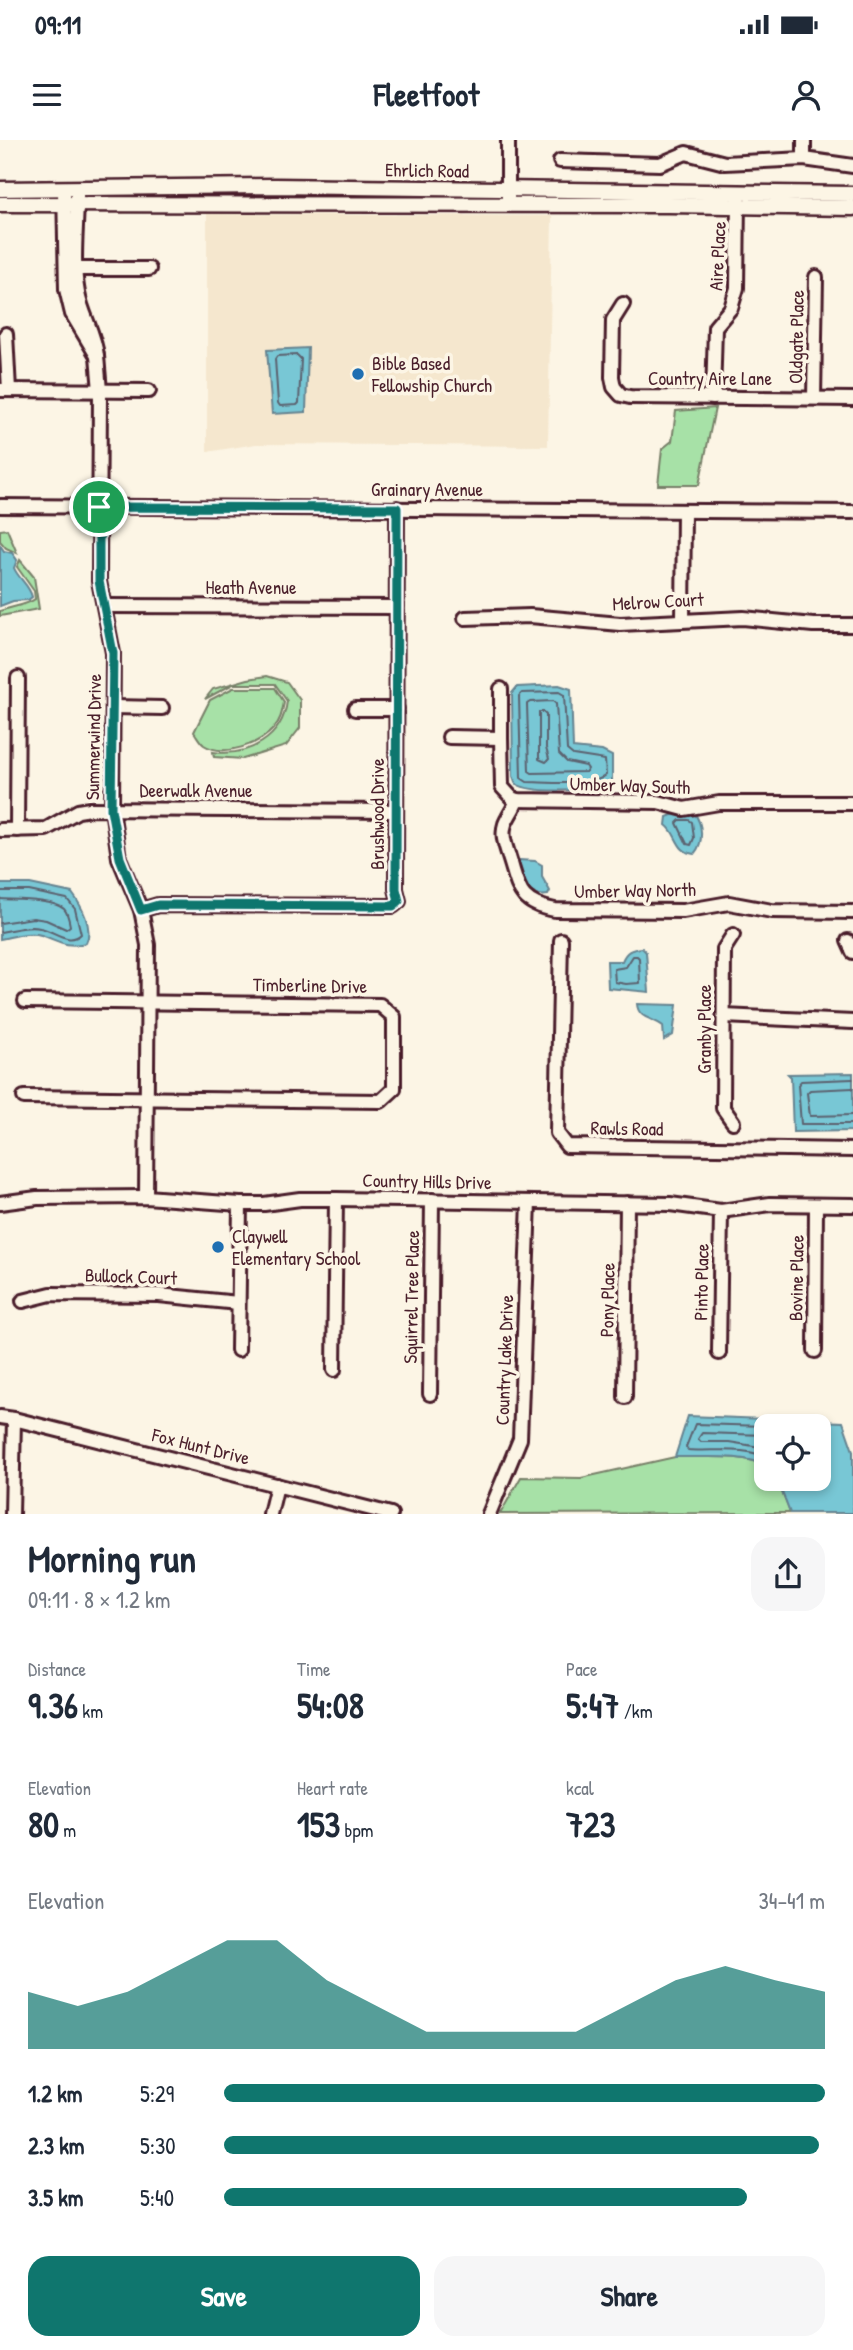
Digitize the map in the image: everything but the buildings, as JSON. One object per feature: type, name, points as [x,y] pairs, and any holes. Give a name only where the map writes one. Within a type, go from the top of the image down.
[{"type":"main road","name":"Ehrlich Road","points":[[0,189],[275,186],[508,197],[738,201],[853,208]]},
{"type":"main road","name":"Ehrlich Road","points":[[738,201],[853,194]]},
{"type":"main road","name":"Ehrlich Road","points":[[0,204],[508,197]]},
{"type":"street","points":[[508,140],[508,197]]},
{"type":"street","points":[[804,140],[804,159]]},
{"type":"street","points":[[560,161],[660,164],[685,146],[724,163],[804,159],[853,166]]},
{"type":"street","name":"Summerwind Drive","points":[[70,189],[70,269],[66,289],[72,314],[97,356],[100,391],[99,581],[113,653],[111,809],[120,858],[141,910],[148,945],[146,1198]]},
{"type":"street","name":"Aire Place","points":[[713,398],[715,327],[731,308],[737,288],[738,201]]},
{"type":"street","points":[[70,269],[149,270]]},
{"type":"street","name":"Oldgate Place","points":[[814,398],[816,277]]},
{"type":"street","name":"Country Aire Lane","points":[[623,304],[613,320],[614,387],[621,395],[853,398]]},
{"type":"street","points":[[6,334],[4,390],[149,391]]},
{"type":"street","name":"Grainary Avenue","points":[[0,506],[853,512]]},
{"type":"street","name":"Brushwood Drive","points":[[141,910],[158,905],[393,906],[399,901],[396,889],[397,508]]},
{"type":"street","points":[[682,620],[684,511]]},
{"type":"street","name":"Heath Avenue","points":[[105,606],[397,607]]},
{"type":"street","name":"Melrow Court","points":[[465,618],[530,616],[620,624],[743,618],[813,625],[853,625]]},
{"type":"street","points":[[17,830],[18,678]]},
{"type":"street","points":[[501,689],[502,787],[512,799],[517,800]]},
{"type":"street","points":[[113,707],[162,708]]},
{"type":"street","points":[[355,709],[397,709]]},
{"type":"street","points":[[449,737],[501,738]]},
{"type":"street","name":"Umber Way South","points":[[517,800],[658,802],[684,809],[719,803],[853,803]]},
{"type":"street","name":"Umber Way North","points":[[517,800],[505,824],[505,843],[518,888],[534,903],[544,908],[683,911],[729,903],[772,911],[853,912]]},
{"type":"street","name":"Deerwalk Avenue","points":[[0,830],[46,829],[78,811],[111,809],[396,811]]},
{"type":"street","name":"Granby Place","points":[[733,936],[724,949],[723,1108],[733,1122]]},
{"type":"street","name":"Rawls Road","points":[[561,940],[557,1133],[566,1146],[853,1150]]},
{"type":"street","name":"Timberline Drive","points":[[24,1097],[381,1101],[394,1089],[394,1017],[380,1005],[25,1001]]},
{"type":"street","points":[[724,1016],[853,1022]]},
{"type":"street","name":"Country Hills Drive","points":[[0,1203],[37,1198],[146,1198],[240,1204],[300,1199],[432,1200],[670,1204],[721,1211],[770,1204],[853,1205]]},
{"type":"street","points":[[334,1370],[336,1199]]},
{"type":"street","name":"Squirrel Tree Place","points":[[430,1394],[432,1200]]},
{"type":"street","name":"Country Lake Drive","points":[[489,1514],[520,1439],[529,1202]]},
{"type":"street","name":"Pony Place","points":[[625,1397],[627,1203]]},
{"type":"street","points":[[238,1350],[240,1204]]},
{"type":"street","name":"Bovine Place","points":[[815,1351],[817,1205]]},
{"type":"street","name":"Pinto Place","points":[[719,1353],[721,1211]]},
{"type":"street","name":"Bullock Court","points":[[23,1301],[51,1294],[159,1295],[238,1303]]},
{"type":"street","name":"Fox Hunt Drive","points":[[0,1417],[391,1514]]},
{"type":"street","points":[[12,1514],[14,1419]]},
{"type":"street","points":[[271,1514],[278,1485]]},
{"type":"shaded area","points":[[207,214],[552,216],[548,446],[256,444],[207,452]]},
{"type":"green space","points":[[715,408],[699,485],[658,485],[662,449],[672,441],[676,411]]},
{"type":"green space","points":[[7,529],[17,553],[6,548],[0,541],[0,530]]},
{"type":"green space","points":[[20,560],[34,577],[39,609],[0,616],[0,611],[35,599],[34,591],[17,567]]},
{"type":"green space","points":[[267,676],[287,682],[300,700],[300,728],[286,746],[243,759],[214,757],[213,752],[239,751],[262,742],[279,725],[287,701],[275,684],[233,684],[205,699],[213,689],[248,679]]},
{"type":"green space","points":[[233,688],[275,688],[284,702],[281,716],[268,734],[251,744],[231,750],[212,749],[203,744],[194,732],[210,700]]},
{"type":"green space","points":[[675,1457],[747,1459],[754,1461],[754,1491],[782,1491],[790,1513],[500,1514],[521,1477],[581,1478]]},
{"type":"water","points":[[308,348],[306,412],[272,414],[267,350]]},
{"type":"water","points":[[0,545],[17,560],[14,568],[31,593],[32,597],[28,600],[13,601],[0,606]]},
{"type":"water","points":[[559,685],[571,689],[573,748],[602,751],[612,756],[612,781],[592,788],[564,790],[536,789],[516,784],[513,776],[512,693],[517,687]]},
{"type":"water","points":[[677,813],[694,813],[699,822],[701,839],[694,854],[688,853],[680,846],[666,825],[667,817]]},
{"type":"water","points":[[519,860],[535,861],[542,865],[542,877],[550,891],[548,895],[535,894],[523,886],[518,877]]},
{"type":"water","points":[[0,884],[30,884],[72,893],[87,924],[86,943],[67,944],[31,934],[0,939]]},
{"type":"water","points":[[642,948],[646,952],[649,992],[608,988],[607,961],[622,961],[629,951]]},
{"type":"water","points":[[637,1004],[677,1005],[673,1035],[664,1040],[663,1026],[640,1013]]},
{"type":"water","points":[[853,1073],[853,1131],[793,1132],[791,1077],[788,1074]]},
{"type":"water","points":[[688,1416],[754,1419],[754,1461],[722,1457],[675,1457]]},
{"type":"water","points":[[831,1422],[843,1422],[853,1451],[853,1513],[790,1513],[782,1491],[831,1491]]},
{"type":"place","name":"Bible Based Fellowship Church","points":[[358,374]]},
{"type":"place","name":"Claywell Elementary School","points":[[218,1247]]},
{"type":"route","points":[[99,507],[397,508],[396,889],[399,901],[393,906],[158,905],[141,910],[120,858],[111,809],[113,653],[99,581],[99,507]]}]
